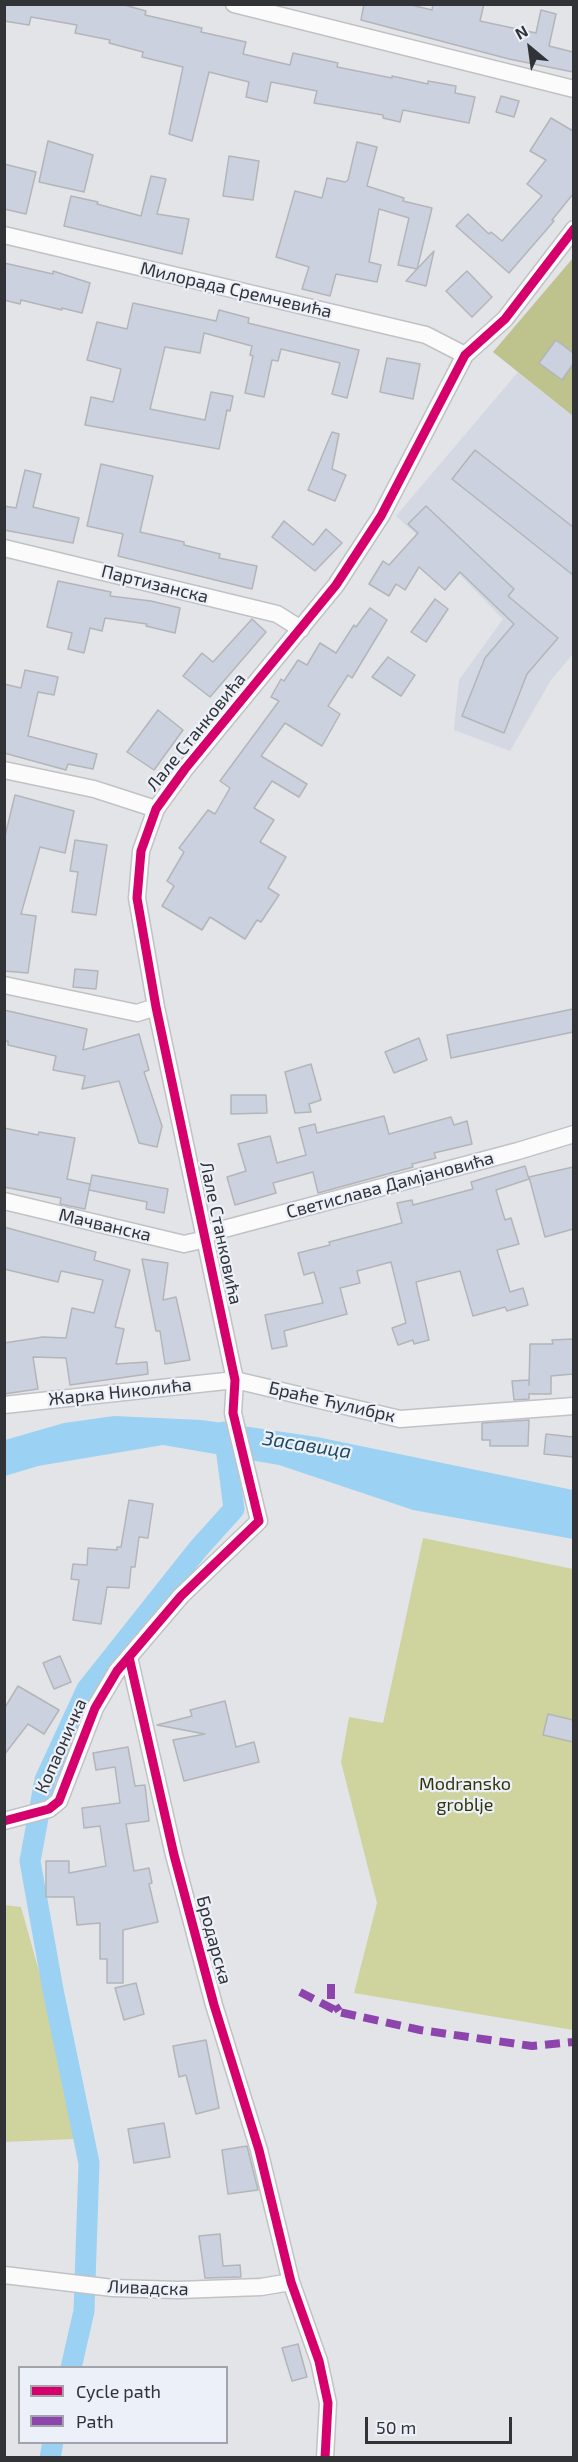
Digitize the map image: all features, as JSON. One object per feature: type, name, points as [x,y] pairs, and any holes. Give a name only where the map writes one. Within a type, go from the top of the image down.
[{"type":"street","points":[[234,4],[573,89]]},
{"type":"street","name":"Лале Станковића","points":[[129,1658],[181,1596],[259,1521],[233,1413],[235,1380],[156,1007],[137,898],[141,851],[156,808],[185,769],[336,585],[381,516],[465,355],[505,319],[573,229]]},
{"type":"street","name":"Милорада Сремчевића","points":[[4,235],[426,335],[465,355]]},
{"type":"street","name":"Партизанска","points":[[4,548],[277,614],[301,628]]},
{"type":"street","points":[[4,770],[94,789],[156,808]]},
{"type":"street","points":[[4,985],[137,1013],[156,1007]]},
{"type":"street","name":"Светислава Дамјановића","points":[[206,1236],[573,1134]]},
{"type":"street","name":"Мачванска","points":[[4,1201],[184,1244],[206,1236]]},
{"type":"street","name":"Жарка Николића","points":[[4,1405],[235,1380]]},
{"type":"street","name":"Браће Ћулибрк","points":[[235,1380],[400,1419],[573,1406]]},
{"type":"street","name":"Копаоничка","points":[[4,1821],[49,1809],[59,1801],[95,1708],[117,1671],[129,1658]]},
{"type":"street","name":"Бродарска","points":[[129,1658],[174,1855],[214,2005],[259,2150],[291,2282],[319,2361],[328,2403],[325,2457]]},
{"type":"street","name":"Ливадска","points":[[4,2275],[113,2288],[178,2290],[261,2287],[291,2282]]},
{"type":"shaded area","points":[[518,372],[573,416],[573,654],[551,680],[510,751],[454,730],[459,680],[503,619],[460,575],[396,516]]},
{"type":"green space","points":[[573,258],[573,416],[493,352]]},
{"type":"green space","name":"Modransko groblje","points":[[423,1538],[573,1569],[573,2030],[354,1993],[377,1903],[341,1762],[349,1717],[383,1723]]},
{"type":"green space","points":[[5,1905],[21,1907],[56,2032],[74,2139],[5,2142]]},
{"type":"water","name":"Засавица","points":[[114,1416],[202,1420],[317,1437],[573,1490],[573,1539],[413,1510],[279,1465],[163,1445],[38,1466],[5,1476],[5,1440],[64,1423]]},
{"type":"building","points":[[4,4],[121,4],[146,11],[145,15],[202,28],[201,32],[246,42],[243,54],[290,65],[293,53],[338,63],[337,67],[428,84],[428,81],[456,86],[455,93],[475,97],[469,123],[403,110],[400,122],[383,118],[383,115],[314,103],[317,91],[271,82],[267,102],[246,97],[249,82],[209,72],[192,141],[169,134],[183,67],[142,57],[143,52],[109,43],[110,40],[75,33],[77,25],[31,17],[29,25],[4,21]]},
{"type":"building","points":[[364,4],[407,4],[432,10],[433,4],[484,4],[480,21],[536,33],[541,10],[556,14],[549,46],[573,52],[573,72],[509,59],[361,20]]},
{"type":"building","points":[[501,96],[519,101],[514,117],[496,112]]},
{"type":"building","points":[[551,118],[573,131],[573,194],[552,220],[554,221],[509,273],[456,226],[468,214],[489,234],[491,232],[502,241],[542,196],[527,184],[546,160],[530,151]]},
{"type":"building","points":[[48,141],[93,155],[84,192],[39,182]]},
{"type":"building","points":[[357,142],[377,147],[367,186],[404,198],[403,201],[432,208],[417,269],[398,265],[409,218],[379,209],[369,262],[381,265],[377,282],[336,274],[330,296],[302,289],[309,267],[276,257],[295,191],[322,198],[327,178],[345,182],[348,180]]},
{"type":"building","points":[[229,156],[259,161],[253,200],[223,196]]},
{"type":"building","points":[[4,164],[36,172],[26,214],[4,209]]},
{"type":"building","points":[[151,176],[166,179],[157,214],[189,219],[182,254],[64,226],[71,196],[141,216]]},
{"type":"building","points":[[434,251],[426,286],[406,281]]},
{"type":"building","points":[[4,263],[53,274],[53,271],[90,283],[82,313],[21,300],[20,304],[4,300]]},
{"type":"building","points":[[467,271],[492,297],[472,317],[446,291]]},
{"type":"building","points":[[133,303],[216,321],[219,310],[249,318],[248,323],[359,350],[347,398],[332,394],[340,363],[281,349],[278,361],[272,360],[264,397],[245,393],[253,356],[250,355],[252,346],[204,333],[200,353],[165,347],[150,409],[205,420],[211,392],[233,396],[230,411],[227,410],[219,449],[85,425],[91,397],[113,402],[121,369],[87,360],[97,322],[127,329]]},
{"type":"building","points":[[556,340],[573,353],[573,364],[562,380],[539,363]]},
{"type":"building","points":[[387,358],[420,364],[413,399],[380,392]]},
{"type":"building","points":[[332,432],[339,434],[332,469],[346,475],[335,501],[308,490]]},
{"type":"building","points":[[475,450],[573,527],[573,575],[452,479]]},
{"type":"building","points":[[101,464],[153,476],[140,532],[184,542],[184,545],[220,554],[219,558],[257,566],[252,589],[118,556],[123,534],[87,526]]},
{"type":"building","points":[[25,470],[41,474],[33,507],[79,518],[73,543],[4,530],[4,506],[16,508]]},
{"type":"building","points":[[426,506],[514,589],[508,596],[558,638],[527,674],[504,733],[462,716],[485,658],[514,624],[460,572],[445,590],[419,567],[405,590],[396,584],[389,596],[369,584],[383,561],[389,565],[418,533],[408,524]]},
{"type":"building","points":[[284,521],[313,545],[326,529],[342,543],[315,571],[272,537]]},
{"type":"building","points":[[58,581],[111,592],[110,596],[151,601],[180,608],[175,633],[146,626],[147,624],[105,618],[102,631],[90,628],[84,653],[68,649],[72,633],[47,627]]},
{"type":"building","points":[[435,599],[448,609],[426,642],[411,632]]},
{"type":"building","points":[[370,608],[387,620],[352,678],[348,675],[328,706],[340,714],[322,746],[285,723],[261,756],[307,784],[299,797],[272,781],[254,808],[274,820],[260,842],[286,857],[268,888],[279,895],[261,922],[257,920],[245,939],[210,917],[202,930],[162,906],[174,886],[167,881],[184,852],[179,848],[208,810],[215,814],[230,788],[220,781],[279,701],[271,697],[281,679],[284,681],[298,660],[307,665],[320,643],[336,653],[354,625],[356,627]]},
{"type":"building","points":[[252,619],[266,632],[210,697],[183,676],[202,653],[213,662]]},
{"type":"building","points":[[388,657],[415,675],[401,696],[372,677]]},
{"type":"building","points":[[25,670],[58,677],[54,695],[38,692],[28,736],[97,754],[93,769],[68,764],[66,770],[4,753],[4,684],[21,688]]},
{"type":"building","points":[[158,710],[183,730],[154,770],[127,752]]},
{"type":"building","points":[[15,795],[74,811],[65,853],[40,847],[21,914],[36,916],[28,973],[4,971],[4,840]]},
{"type":"building","points":[[75,840],[107,845],[96,915],[72,912],[78,872],[70,871]]},
{"type":"building","points":[[75,969],[98,971],[96,989],[73,987]]},
{"type":"building","points":[[573,1009],[573,1032],[451,1058],[447,1035]]},
{"type":"building","points":[[4,1010],[87,1029],[83,1050],[139,1034],[149,1070],[144,1072],[162,1126],[157,1147],[139,1143],[119,1081],[82,1089],[85,1076],[53,1070],[56,1056],[8,1045],[8,1041],[4,1041]]},
{"type":"building","points":[[419,1038],[427,1060],[394,1073],[385,1052]]},
{"type":"building","points":[[311,1064],[321,1100],[309,1104],[311,1112],[295,1113],[285,1072]]},
{"type":"building","points":[[231,1095],[266,1095],[267,1113],[231,1114]]},
{"type":"building","points":[[384,1116],[389,1134],[451,1117],[454,1125],[467,1121],[472,1144],[434,1153],[436,1158],[412,1164],[413,1167],[318,1193],[313,1172],[273,1183],[276,1193],[235,1205],[227,1177],[246,1171],[238,1144],[270,1136],[277,1163],[306,1155],[299,1128],[315,1124],[317,1133]]},
{"type":"building","points":[[4,1128],[38,1135],[39,1132],[75,1138],[67,1179],[90,1184],[85,1209],[60,1204],[61,1198],[4,1187]]},
{"type":"building","points":[[525,1166],[529,1179],[496,1190],[505,1220],[511,1218],[519,1244],[497,1250],[510,1292],[523,1288],[528,1305],[507,1311],[505,1307],[473,1316],[460,1271],[416,1282],[429,1340],[414,1344],[413,1340],[398,1345],[392,1328],[406,1323],[391,1262],[357,1271],[360,1283],[340,1288],[347,1314],[284,1331],[287,1346],[272,1349],[265,1315],[323,1303],[314,1272],[304,1275],[298,1253],[330,1245],[329,1242],[402,1223],[397,1203],[412,1200],[413,1205],[473,1189],[471,1182]]},
{"type":"building","points":[[573,1167],[573,1229],[545,1237],[529,1177]]},
{"type":"building","points":[[92,1175],[168,1189],[164,1213],[146,1209],[147,1202],[89,1190]]},
{"type":"building","points":[[4,1227],[96,1252],[94,1260],[130,1270],[115,1327],[124,1329],[116,1364],[147,1362],[148,1374],[70,1385],[66,1358],[33,1357],[38,1389],[4,1394],[4,1343],[43,1337],[66,1338],[72,1308],[94,1313],[103,1280],[61,1271],[58,1282],[4,1269]]},
{"type":"building","points":[[142,1259],[168,1263],[163,1300],[176,1297],[190,1360],[165,1364],[160,1331],[156,1331]]},
{"type":"building","points":[[573,1339],[573,1374],[551,1376],[551,1394],[529,1394],[529,1399],[514,1400],[512,1381],[529,1380],[529,1385],[530,1344],[553,1344],[552,1340]]},
{"type":"building","points":[[529,1420],[528,1446],[490,1446],[490,1440],[482,1440],[482,1423]]},
{"type":"building","points":[[546,1434],[573,1437],[573,1457],[544,1454]]},
{"type":"building","points":[[129,1500],[153,1504],[148,1538],[139,1537],[135,1567],[131,1567],[129,1588],[107,1587],[101,1624],[73,1620],[79,1580],[71,1579],[73,1564],[87,1565],[88,1548],[117,1550],[117,1547],[121,1547]]},
{"type":"building","points":[[60,1656],[71,1682],[54,1689],[43,1663]]},
{"type":"building","points":[[18,1686],[59,1710],[44,1734],[28,1724],[4,1755],[4,1709]]},
{"type":"building","points":[[225,1701],[236,1747],[254,1742],[259,1762],[184,1781],[173,1740],[205,1734],[157,1725],[192,1716],[190,1710]]},
{"type":"building","points":[[548,1714],[573,1720],[573,1742],[543,1735]]},
{"type":"building","points":[[128,1747],[135,1786],[145,1785],[149,1821],[126,1824],[134,1871],[149,1868],[152,1883],[149,1884],[158,1922],[123,1930],[123,1983],[107,1983],[107,1959],[100,1959],[100,1923],[77,1925],[74,1897],[46,1897],[46,1861],[69,1861],[69,1873],[106,1866],[100,1826],[84,1828],[82,1808],[120,1803],[115,1767],[96,1770],[93,1753]]},
{"type":"building","points":[[136,1983],[144,2014],[124,2020],[115,1988]]},
{"type":"building","points":[[206,2040],[219,2108],[196,2114],[186,2075],[179,2077],[173,2046]]},
{"type":"building","points":[[164,2123],[170,2157],[134,2163],[128,2129]]},
{"type":"building","points":[[247,2146],[258,2190],[228,2194],[222,2150]]},
{"type":"building","points":[[220,2234],[223,2266],[240,2265],[241,2277],[205,2278],[199,2236]]},
{"type":"building","points":[[298,2344],[307,2377],[292,2381],[282,2348]]},
{"type":"waterway","points":[[71,2366],[84,2311],[89,2163],[53,1990],[30,1861],[45,1780],[87,1689],[198,1549],[234,1509],[224,1432]]},
{"type":"waterway","points":[[50,2458],[53,2444]]},
{"type":"marked path","points":[[331,1984],[331,1999],[339,2011]]},
{"type":"marked path","points":[[300,1992],[339,2012],[420,2030],[532,2046],[574,2042]]},
{"type":"cycle path","points":[[4,1821],[49,1809],[59,1801],[95,1708],[117,1671],[181,1596],[259,1521],[233,1413],[235,1380],[156,1007],[137,898],[141,851],[156,809],[185,769],[336,585],[381,516],[465,355],[505,319],[574,229]]},
{"type":"cycle path","points":[[129,1657],[174,1855],[214,2005],[259,2150],[291,2282],[319,2361],[328,2403],[325,2458]]}]
